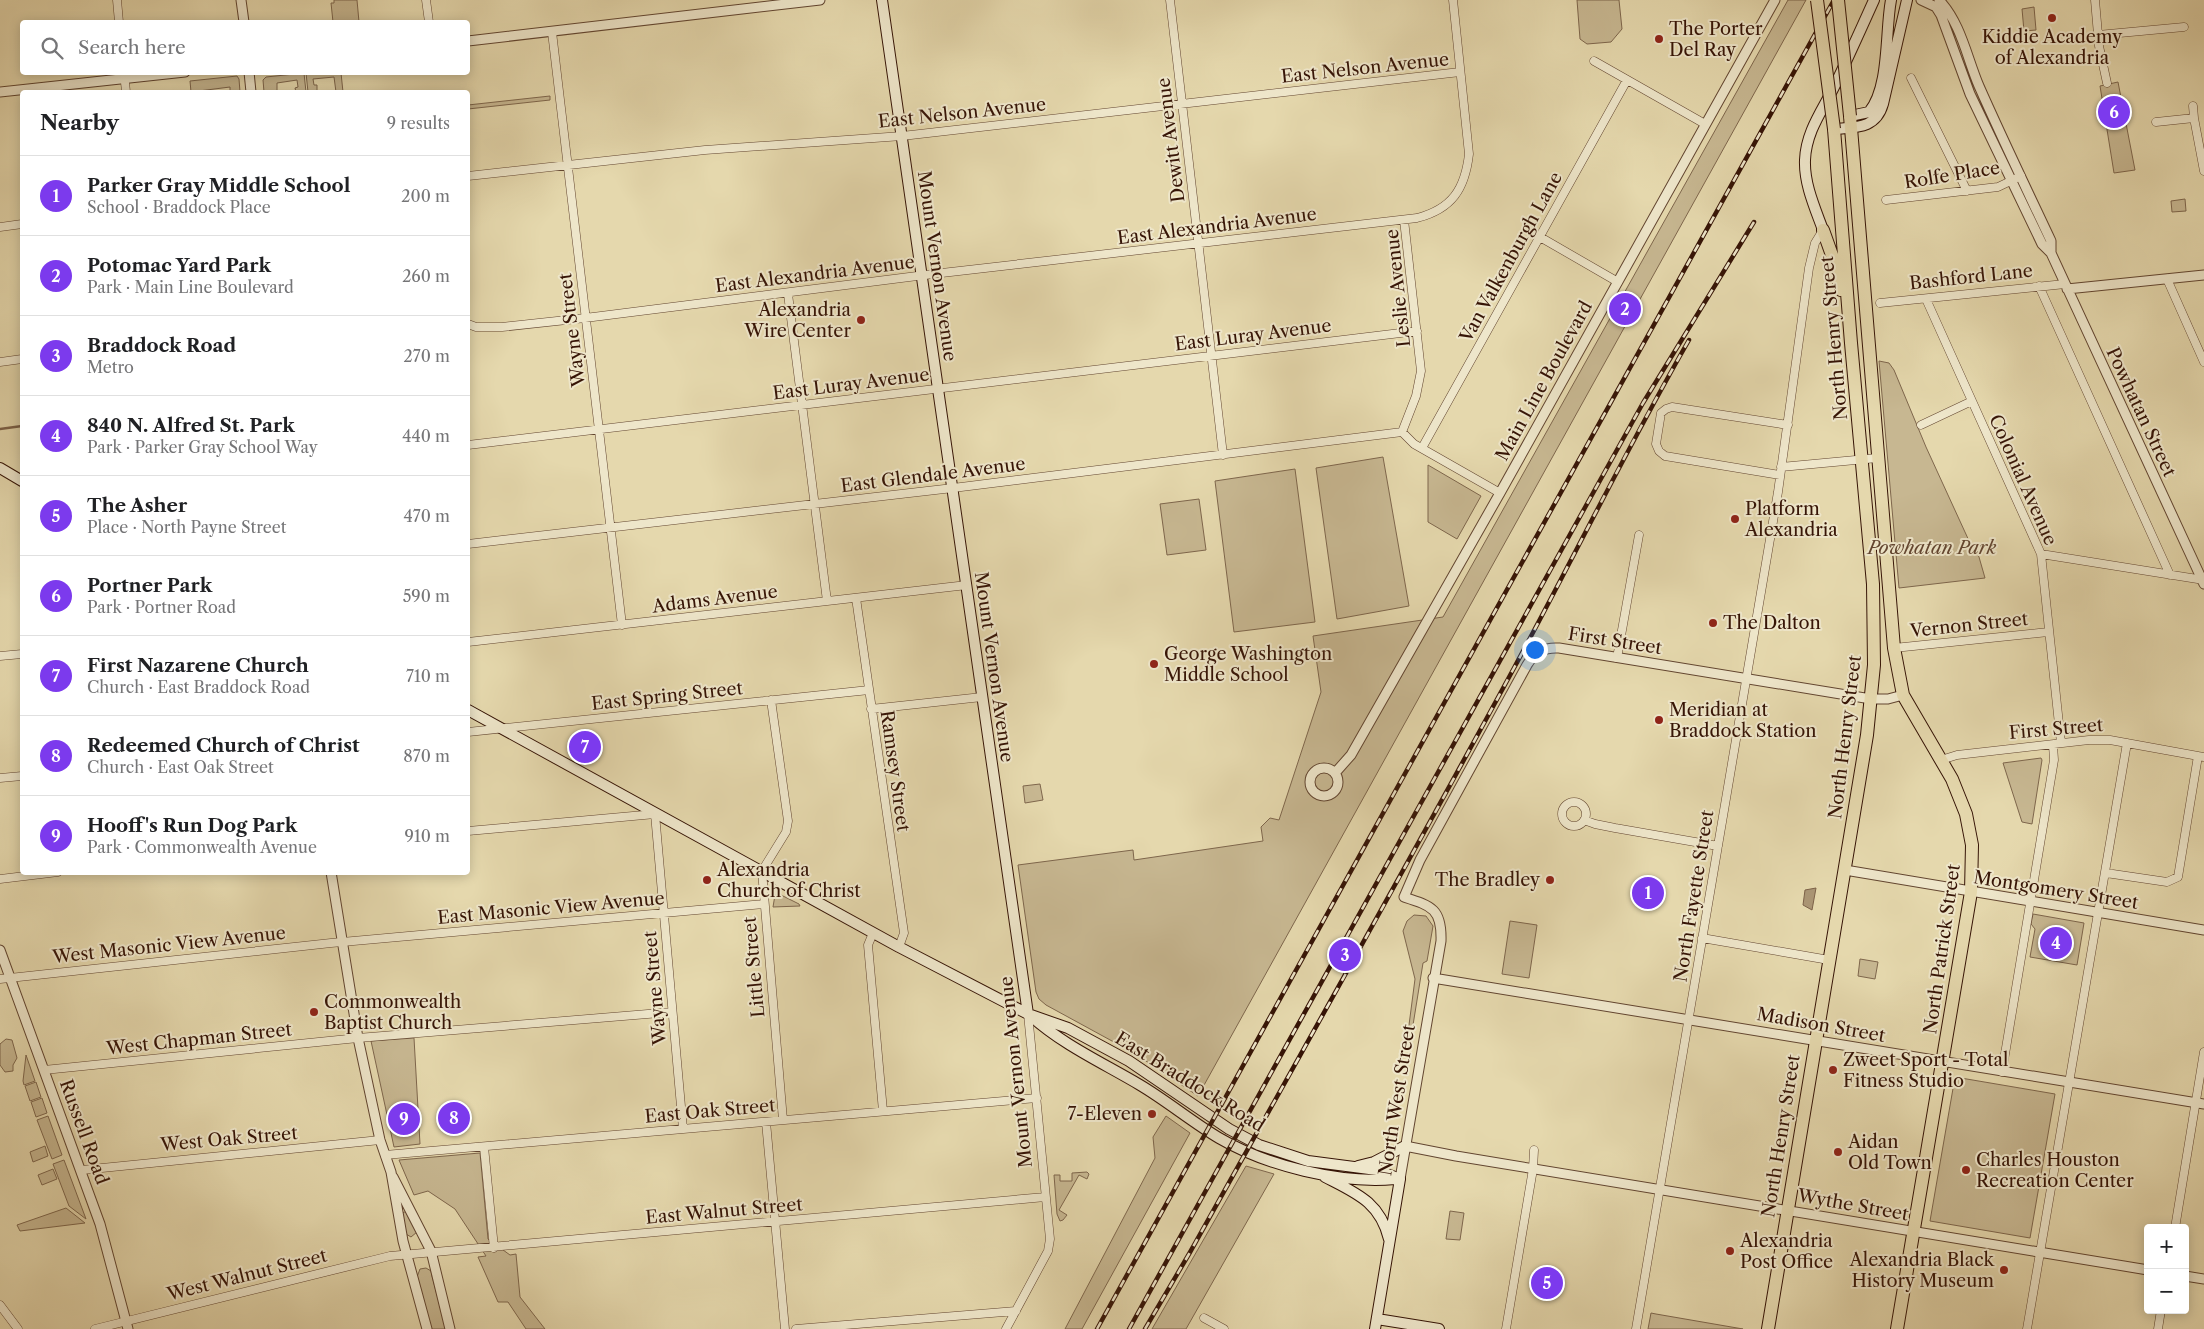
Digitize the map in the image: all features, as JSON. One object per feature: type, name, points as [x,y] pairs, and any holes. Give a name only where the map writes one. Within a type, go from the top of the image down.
[{"type":"highway","name":"North Henry Street","points":[[1768,1329],[1872,699],[1874,619],[1862,460],[1850,336],[1836,145],[1817,0]]},
{"type":"highway","name":"North Henry Street","points":[[1838,0],[1851,122],[1894,648]]},
{"type":"highway","points":[[1823,230],[1833,258],[1850,336]]},
{"type":"highway","name":"North Patrick Street","points":[[1894,648],[1903,695],[1960,795],[1972,845],[1971,892],[1897,1329]]},
{"type":"main road","name":"Mount Vernon Avenue","points":[[882,0],[1028,1014]]},
{"type":"main road","points":[[1823,230],[1806,174],[1806,148],[1816,119],[1833,88],[1874,0]]},
{"type":"main road","points":[[1834,129],[1869,112],[1877,99],[1886,49],[1891,0]]},
{"type":"main road","points":[[1851,122],[1867,125],[1882,110],[1907,0]]},
{"type":"main road","points":[[0,468],[20,480]]},
{"type":"main road","name":"East Braddock Road","points":[[470,711],[899,947],[1028,1014],[1068,1028],[1129,1061],[1229,1129],[1259,1145],[1308,1161],[1349,1168],[1377,1170],[1400,1179]]},
{"type":"main road","name":"East Braddock Road","points":[[1028,1014],[1049,1033],[1140,1085],[1226,1142],[1249,1154],[1270,1162],[1318,1173],[1376,1181],[1400,1179]]},
{"type":"main road","points":[[1349,1168],[1374,1162],[1406,1146]]},
{"type":"main road","points":[[1318,1173],[1360,1196],[1373,1207],[1384,1222],[1390,1243]]},
{"type":"main road","name":"North West Street","points":[[1376,1324],[1400,1179]]},
{"type":"main road","points":[[1376,1324],[1439,1329]]},
{"type":"street","points":[[117,0],[119,20]]},
{"type":"street","points":[[241,0],[244,20]]},
{"type":"street","points":[[426,0],[429,20]]},
{"type":"street","points":[[470,41],[820,0]]},
{"type":"street","name":"Dewitt Avenue","points":[[1170,0],[1224,455]]},
{"type":"street","name":"Leslie Avenue","points":[[1403,429],[1421,378],[1404,220],[1425,216],[1443,208],[1455,195],[1463,181],[1469,154],[1452,0]]},
{"type":"street","name":"Main Line Boulevard","points":[[1335,773],[1351,755],[1500,493],[1775,0]]},
{"type":"street","points":[[1921,0],[1940,2]]},
{"type":"street","points":[[2095,0],[2098,35],[2107,83]]},
{"type":"street","name":"Powhatan Street","points":[[1940,2],[1959,33],[1979,85],[2052,242],[2051,253]]},
{"type":"street","name":"Powhatan Street","points":[[1940,2],[1941,15],[1970,94],[2042,244],[2051,253],[2203,582]]},
{"type":"street","points":[[2098,35],[2184,26]]},
{"type":"street","name":"Wayne Street","points":[[552,32],[622,625]]},
{"type":"street","points":[[1594,62],[1705,124]]},
{"type":"street","name":"East Nelson Avenue","points":[[470,176],[705,150],[902,136],[1460,72]]},
{"type":"street","points":[[0,92],[139,75]]},
{"type":"street","points":[[249,75],[251,90]]},
{"type":"street","points":[[124,76],[126,90]]},
{"type":"street","points":[[1912,78],[1967,191]]},
{"type":"street","name":"Van Valkenburgh Lane","points":[[1422,448],[1627,80]]},
{"type":"street","points":[[2193,106],[2204,171]]},
{"type":"street","points":[[2156,122],[2194,118]]},
{"type":"street","name":"Rolfe Place","points":[[1886,200],[1998,187],[2021,176]]},
{"type":"street","name":"East Alexandria Avenue","points":[[470,324],[496,327],[585,318],[922,276],[1404,220]]},
{"type":"street","points":[[0,227],[20,224]]},
{"type":"street","name":"North Fayette Street","points":[[1636,1329],[1781,471],[1809,268],[1815,243],[1823,230]]},
{"type":"street","points":[[1540,237],[1618,282]]},
{"type":"street","name":"Bashford Lane","points":[[1880,303],[2039,286],[2066,286],[2204,275]]},
{"type":"street","points":[[2167,279],[2204,362]]},
{"type":"street","points":[[2039,286],[2170,575]]},
{"type":"street","points":[[788,294],[804,405],[827,601]]},
{"type":"street","name":"Colonial Avenue","points":[[1926,299],[2041,554],[2057,744],[2002,1072]]},
{"type":"street","name":"East Luray Avenue","points":[[470,445],[1417,331]]},
{"type":"street","points":[[0,362],[20,359]]},
{"type":"street","points":[[1921,425],[1972,401]]},
{"type":"street","points":[[1788,425],[1672,407],[1661,413],[1656,444],[1658,451],[1665,456],[1781,471],[1878,458]]},
{"type":"street","points":[[1403,429],[1414,444],[1500,493]]},
{"type":"street","name":"East Glendale Avenue","points":[[470,544],[1224,455],[1403,429]]},
{"type":"street","points":[[1617,658],[1639,534]]},
{"type":"street","points":[[2041,554],[2203,582]]},
{"type":"street","name":"Adams Avenue","points":[[470,642],[967,585]]},
{"type":"street","name":"Ramsey Street","points":[[856,598],[904,933],[899,947]]},
{"type":"street","name":"Vernon Street","points":[[1894,648],[2048,632]]},
{"type":"street","name":"First Street","points":[[1404,897],[1420,860],[1534,656],[1544,650],[1555,648],[1872,699],[1888,699],[1903,695]]},
{"type":"street","points":[[0,656],[20,654]]},
{"type":"street","name":"East Spring Street","points":[[470,732],[869,690]]},
{"type":"street","points":[[871,709],[982,697]]},
{"type":"street","points":[[762,871],[787,829],[771,700]]},
{"type":"street","name":"First Street","points":[[1941,760],[1957,755],[2089,740],[2110,740],[2201,756]]},
{"type":"street","points":[[2027,1329],[2127,743]]},
{"type":"street","points":[[2106,872],[2167,882],[2178,877],[2201,756]]},
{"type":"street","points":[[0,778],[20,776]]},
{"type":"street","points":[[470,831],[655,814]]},
{"type":"street","name":"Wayne Street","points":[[655,814],[683,1129]]},
{"type":"street","points":[[1584,820],[1615,828],[1718,846]]},
{"type":"street","name":"Montgomery Street","points":[[1845,870],[2204,930]]},
{"type":"street","name":"Little Street","points":[[762,871],[782,1120]]},
{"type":"street","points":[[0,879],[33,875]]},
{"type":"street","points":[[331,875],[358,1038],[380,1140],[391,1172],[431,1251],[450,1329]]},
{"type":"street","name":"North West Street","points":[[1400,1179],[1433,978],[1441,941],[1440,920],[1430,906],[1404,897]]},
{"type":"street","name":"East Masonic View Avenue","points":[[341,942],[764,904]]},
{"type":"street","points":[[873,932],[868,945],[883,1111]]},
{"type":"street","points":[[1702,938],[1829,960]]},
{"type":"street","name":"West Masonic View Avenue","points":[[0,979],[341,942]]},
{"type":"street","name":"Russell Road","points":[[0,950],[82,1170],[102,1232],[128,1325]]},
{"type":"street","name":"Madison Street","points":[[1433,978],[2200,1103]]},
{"type":"street","name":"West Chapman Street","points":[[44,1070],[358,1038],[672,1012]]},
{"type":"street","name":"Mount Vernon Avenue","points":[[1006,1329],[1048,1251],[1050,1239],[1028,1014]]},
{"type":"street","points":[[2176,1224],[2200,1103],[2204,1052]]},
{"type":"street","name":"East Oak Street","points":[[385,1155],[1037,1098]]},
{"type":"street","points":[[766,1122],[785,1329]]},
{"type":"street","name":"West Oak Street","points":[[82,1170],[380,1140]]},
{"type":"street","name":"Wythe Street","points":[[1406,1146],[1533,1169],[2144,1269]]},
{"type":"street","points":[[484,1147],[494,1248]]},
{"type":"street","points":[[1506,1329],[1533,1169],[1534,1150]]},
{"type":"street","points":[[391,1172],[395,1202],[427,1329]]},
{"type":"street","name":"East Walnut Street","points":[[407,1253],[494,1248],[1045,1197]]},
{"type":"street","name":"West Walnut Street","points":[[95,1329],[128,1325],[374,1259],[407,1253]]},
{"type":"street","points":[[2189,1277],[2204,1280]]},
{"type":"street","points":[[0,1305],[18,1329]]},
{"type":"street","points":[[796,1329],[1016,1311]]},
{"type":"street","points":[[2158,1329],[2160,1314]]},
{"type":"street","points":[[1204,1318],[1224,1329]]},
{"type":"green space","points":[[334,0],[357,0],[359,20],[333,20],[331,3],[334,3]]},
{"type":"green space","points":[[1577,0],[1619,0],[1622,29],[1611,42],[1587,44],[1580,39]]},
{"type":"green space","points":[[1788,0],[1806,0],[1198,1096],[1134,1053],[1046,1005],[1039,999],[1036,992],[1018,865],[1133,850],[1134,860],[1263,841],[1261,827],[1270,818],[1279,820],[1321,692],[1313,636],[1443,617]]},
{"type":"green space","points":[[2034,7],[2036,30],[2024,31],[2022,9]]},
{"type":"green space","points":[[304,75],[306,90],[296,90],[295,88],[298,87],[297,80],[277,83],[277,90],[264,90],[263,80],[266,77]]},
{"type":"green space","points":[[306,75],[341,75],[343,90],[336,90],[334,77],[313,79],[314,85],[317,85],[317,90],[308,90]]},
{"type":"green space","points":[[237,76],[240,90],[230,90],[230,87],[191,90],[190,81]]},
{"type":"green space","points":[[2118,82],[2135,170],[2114,173],[2100,86]]},
{"type":"green space","points":[[550,96],[550,100],[470,109],[470,105]]},
{"type":"green space","points":[[2185,199],[2186,211],[2172,212],[2171,201]]},
{"type":"green space","name":"Powhatan Park","points":[[1879,361],[1889,363],[1894,370],[1926,447],[1970,543],[1979,557],[1985,578],[1899,588]]},
{"type":"green space","points":[[1383,457],[1409,606],[1337,619],[1316,468]]},
{"type":"green space","points":[[1428,465],[1481,496],[1457,539],[1428,522]]},
{"type":"green space","points":[[1295,469],[1315,622],[1234,632],[1215,481]]},
{"type":"green space","points":[[1199,499],[1206,550],[1167,555],[1160,504]]},
{"type":"green space","points":[[2041,758],[2032,824],[2022,822],[2003,763]]},
{"type":"green space","points":[[1040,784],[1043,800],[1025,803],[1023,786]]},
{"type":"green space","points":[[779,894],[800,906],[773,907],[775,895]]},
{"type":"green space","points":[[2033,914],[2084,923],[2077,965],[2030,957],[2035,929],[2031,924]]},
{"type":"green space","points":[[1414,915],[1426,916],[1433,926],[1427,961],[1423,963],[1409,1050],[1406,1048],[1415,979],[1403,931],[1407,921]]},
{"type":"green space","points":[[1510,921],[1537,925],[1529,978],[1502,974]]},
{"type":"green space","points":[[1860,959],[1878,962],[1875,979],[1858,976]]},
{"type":"green space","points":[[414,1038],[420,1144],[394,1147],[371,1041]]},
{"type":"green space","points":[[6,1039],[12,1040],[17,1058],[13,1065],[13,1071],[5,1072],[0,1065],[0,1044]]},
{"type":"green space","points":[[26,1055],[35,1081],[24,1085],[23,1081]]},
{"type":"green space","points":[[1955,1077],[2055,1094],[2030,1238],[1930,1221]]},
{"type":"green space","points":[[36,1082],[41,1097],[30,1101],[25,1086]]},
{"type":"green space","points":[[42,1098],[47,1113],[36,1117],[31,1102]]},
{"type":"green space","points":[[48,1116],[62,1155],[52,1159],[37,1120]]},
{"type":"green space","points":[[1166,1116],[1190,1133],[1082,1329],[1065,1329],[1155,1158],[1153,1137]]},
{"type":"green space","points":[[45,1146],[48,1156],[33,1162],[30,1152]]},
{"type":"green space","points":[[480,1153],[488,1239],[510,1255],[516,1254],[520,1297],[545,1329],[526,1329],[508,1302],[498,1302],[478,1257],[486,1256],[455,1209],[428,1191],[414,1195],[399,1160]]},
{"type":"green space","points":[[64,1160],[86,1219],[69,1206],[53,1164]]},
{"type":"green space","points":[[1246,1166],[1274,1174],[1186,1329],[1152,1329]]},
{"type":"green space","points":[[53,1169],[57,1179],[42,1185],[38,1175]]},
{"type":"green space","points":[[1087,1172],[1089,1174],[1087,1179],[1079,1175],[1059,1210],[1067,1215],[1060,1221],[1057,1214],[1054,1175],[1060,1175],[1060,1181],[1072,1181],[1072,1173]]},
{"type":"green space","points":[[66,1208],[85,1223],[20,1231],[17,1225]]},
{"type":"green space","points":[[407,1211],[417,1232],[411,1237],[406,1234],[402,1213]]},
{"type":"green space","points":[[1450,1211],[1464,1213],[1460,1240],[1446,1239]]},
{"type":"green space","points":[[426,1268],[431,1271],[446,1329],[430,1329],[417,1277],[420,1269]]},
{"type":"green space","points":[[1651,1313],[1656,1314],[1743,1329],[1648,1329]]},
{"type":"shaded area","points":[[1639,884],[1660,886],[1658,896],[1638,894]]},
{"type":"shaded area","points":[[1816,888],[1812,910],[1803,905],[1805,890]]},
{"type":"waterway","points":[[0,429],[20,426]]},
{"type":"railway","points":[[1097,1329],[1834,0]]},
{"type":"railway","points":[[1129,1329],[1643,403],[1754,222]]},
{"type":"railway","points":[[1145,1329],[1189,1254],[1434,815],[1689,340]]},
{"type":"place","name":"Kiddie Academy of Alexandria","points":[[2052,18]]},
{"type":"place","name":"The Porter Del Ray","points":[[1659,39]]},
{"type":"place","name":"Portner Park","points":[[2114,112]]},
{"type":"place","name":"Potomac Yard Park","points":[[1625,309]]},
{"type":"place","name":"Alexandria Wire Center","points":[[861,320]]},
{"type":"place","name":"Platform Alexandria","points":[[1735,519]]},
{"type":"place","name":"The Dalton","points":[[1713,623]]},
{"type":"place","name":"George Washington Middle School","points":[[1154,664]]},
{"type":"place","name":"Meridian at Braddock Station","points":[[1659,720]]},
{"type":"place","name":"First Nazarene Church","points":[[585,747]]},
{"type":"place","name":"Alexandria Church of Christ","points":[[707,880]]},
{"type":"place","name":"The Bradley","points":[[1550,880]]},
{"type":"place","name":"Parker Gray Middle School","points":[[1648,893]]},
{"type":"place","name":"840 N. Alfred St. Park","points":[[2056,943]]},
{"type":"place","name":"Braddock Road","points":[[1345,955]]},
{"type":"place","name":"Commonwealth Baptist Church","points":[[314,1012]]},
{"type":"place","name":"Zweet Sport - Total Fitness Studio","points":[[1833,1070]]},
{"type":"place","name":"7-Eleven","points":[[1152,1114]]},
{"type":"place","name":"Redeemed Church of Christ","points":[[454,1118]]},
{"type":"place","name":"Hooff's Run Dog Park","points":[[404,1119]]},
{"type":"place","name":"Aidan Old Town","points":[[1838,1152]]},
{"type":"place","name":"Charles Houston Recreation Center","points":[[1966,1170]]},
{"type":"place","name":"Alexandria Post Office","points":[[1730,1251]]},
{"type":"place","name":"Alexandria Black History Museum","points":[[2004,1270]]},
{"type":"place","name":"The Asher","points":[[1547,1283]]}]
